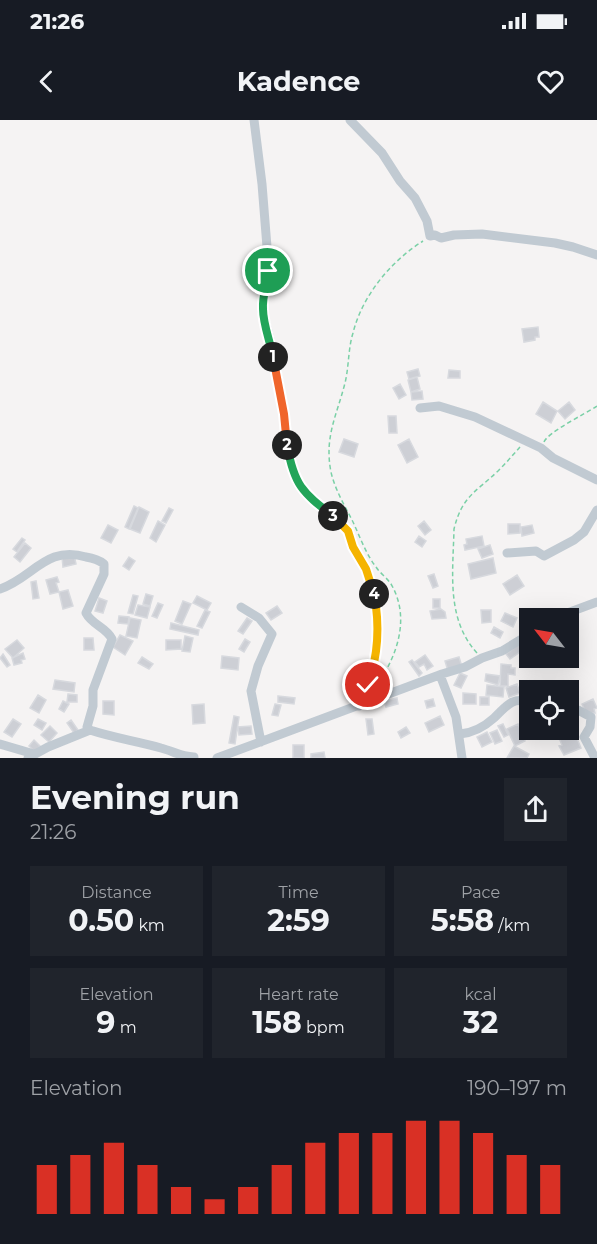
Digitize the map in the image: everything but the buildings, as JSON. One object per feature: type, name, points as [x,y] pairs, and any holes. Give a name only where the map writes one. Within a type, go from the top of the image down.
[{"type":"street","points":[[254,120],[269,274],[263,295],[262,311],[296,480],[307,497],[333,516],[348,531],[372,586],[377,613],[376,648],[366,693],[359,706]]},
{"type":"street","points":[[350,120],[382,153],[400,181],[415,198],[427,221],[430,236],[435,235],[441,238],[482,234],[555,243],[597,255]]},
{"type":"street","points":[[420,408],[439,406],[475,417],[542,448],[553,458],[597,480]]},
{"type":"street","points":[[507,553],[536,551],[544,556],[584,532],[597,510]]},
{"type":"street","points":[[0,589],[13,585],[48,559],[62,554],[83,555],[104,564],[104,574],[86,613],[89,619],[109,631],[112,639],[93,690],[93,706],[87,727],[90,730]]},
{"type":"street","points":[[579,609],[597,602]]},
{"type":"street","points":[[241,607],[259,618],[273,634],[258,666],[251,691],[261,742]]},
{"type":"street","points":[[217,758],[440,675],[465,668],[519,641]]},
{"type":"street","points":[[440,675],[456,717],[462,758]]},
{"type":"street","points":[[460,734],[471,733],[492,719],[502,708],[519,700]]},
{"type":"street","points":[[579,711],[591,717],[590,727],[584,737],[595,758]]},
{"type":"street","points":[[0,744],[31,756],[90,730],[164,749],[183,757],[195,758]]},
{"type":"path","points":[[366,693],[375,687],[383,676],[392,657],[400,639],[401,615],[391,583],[375,566],[331,474],[328,450],[331,425],[345,382],[353,333],[364,305],[391,266],[415,246],[435,235]]},
{"type":"path","points":[[542,448],[545,438],[552,432],[597,406]]},
{"type":"path","points":[[482,658],[458,625],[454,612],[454,529],[457,517],[471,493],[497,472],[525,442]]},
{"type":"route","points":[[268,271],[268,284],[263,295],[262,311],[284,414],[291,466],[296,480],[307,497],[333,516],[348,531],[353,547],[366,569],[372,586],[377,613],[377,636],[374,663],[368,685]]}]
